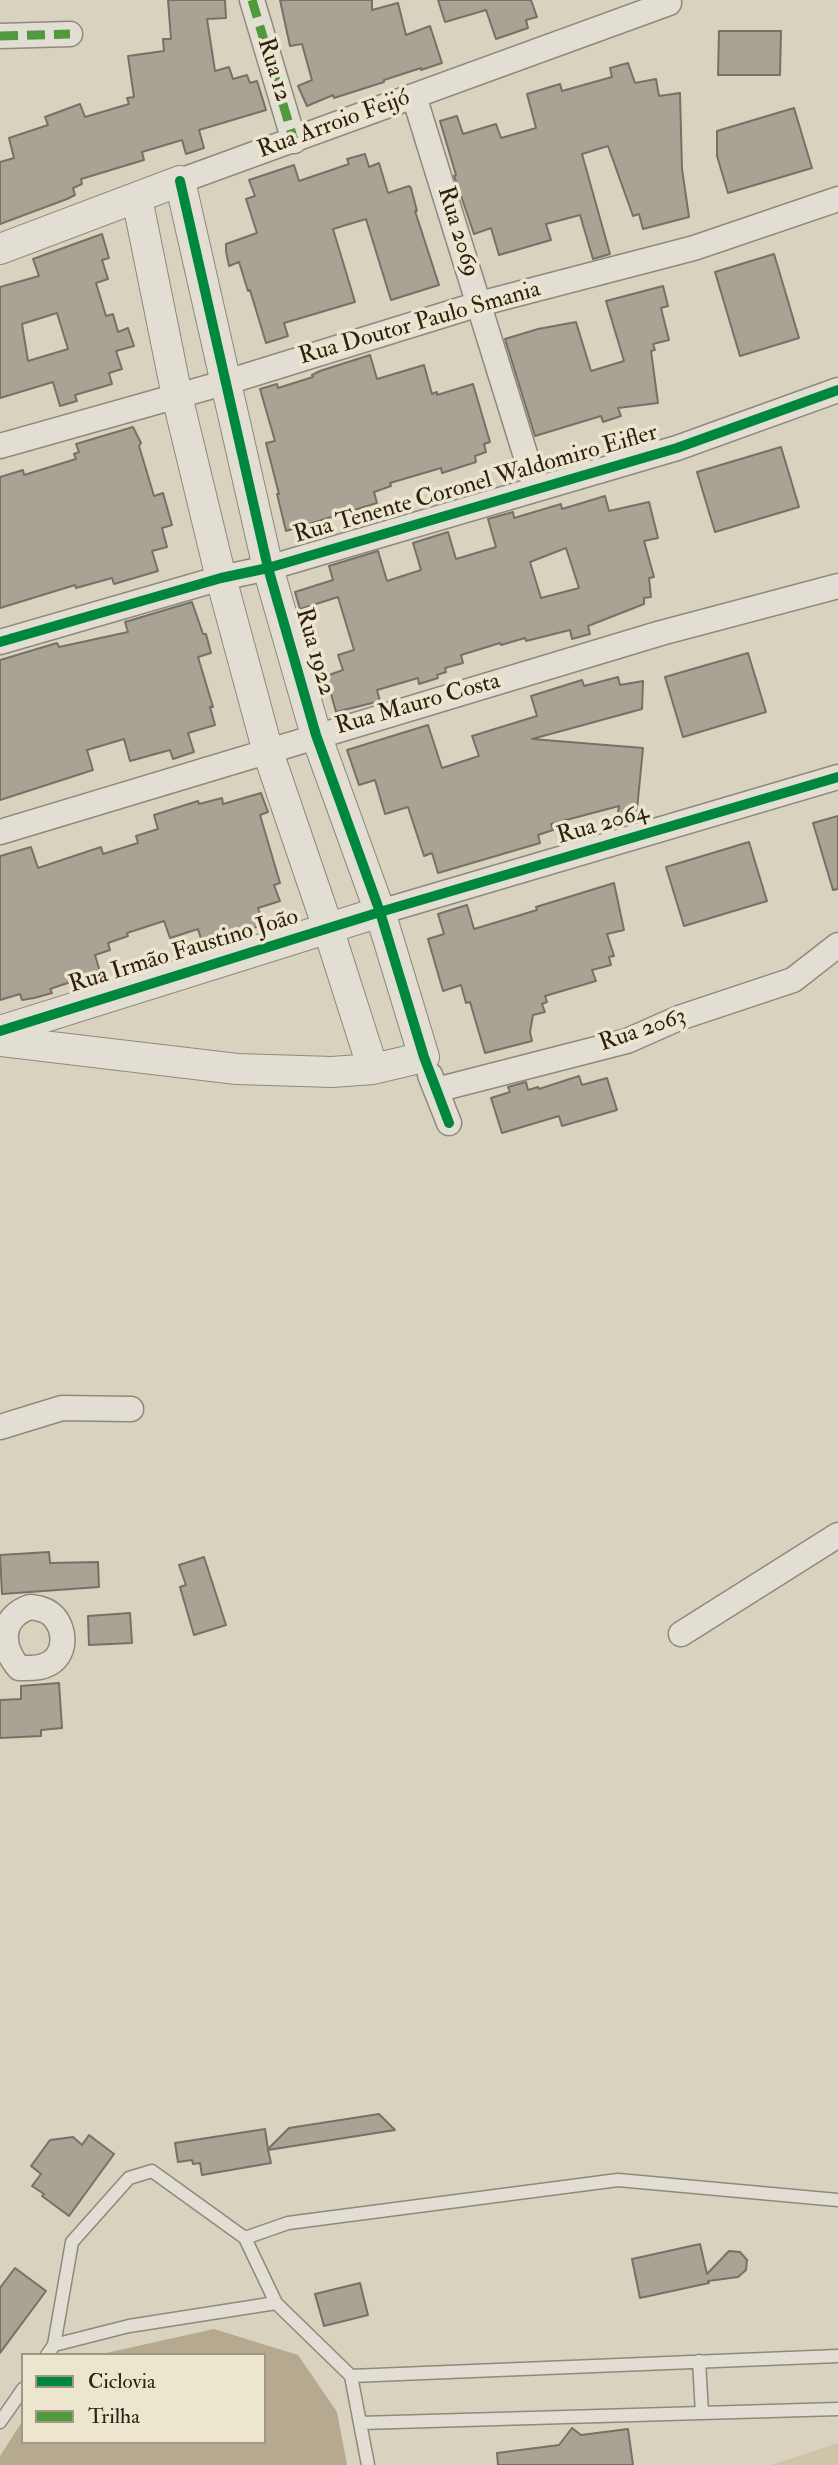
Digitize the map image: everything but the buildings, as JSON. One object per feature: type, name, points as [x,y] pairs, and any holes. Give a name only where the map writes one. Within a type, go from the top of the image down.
[{"type":"street","name":"Rua 12","points":[[252,0],[294,141]]},
{"type":"street","name":"Rua Arroio Feijó","points":[[0,249],[670,3]]},
{"type":"street","points":[[0,36],[70,34]]},
{"type":"street","name":"Rua 2069","points":[[414,96],[536,489]]},
{"type":"street","name":"Rua 1922","points":[[180,181],[268,568],[316,735],[380,912],[424,1057],[449,1123]]},
{"type":"street","points":[[137,198],[177,396],[221,578],[268,752],[373,1069]]},
{"type":"street","name":"Rua Doutor Paulo Smania","points":[[0,446],[227,382],[479,304],[694,248],[838,199]]},
{"type":"street","name":"Rua Tenente Coronel Waldomiro Eifler","points":[[0,642],[221,578],[268,568],[677,448],[838,390]]},
{"type":"street","name":"Rua Mauro Costa","points":[[0,832],[662,633],[838,586]]},
{"type":"street","name":"Rua 2064","points":[[380,912],[838,777]]},
{"type":"street","name":"Rua Irmão Faustino João","points":[[0,1031],[380,912]]},
{"type":"street","name":"Rua 2063","points":[[436,1090],[627,1041],[679,1018],[793,980],[838,945]]},
{"type":"street","points":[[0,1041],[237,1069],[332,1072],[373,1069],[424,1057]]},
{"type":"street","points":[[0,1427],[62,1408],[131,1409]]},
{"type":"street","points":[[681,1634],[838,1535]]},
{"type":"lane","points":[[276,2303],[129,2326],[51,2350],[72,2242],[129,2178],[152,2171],[245,2238],[276,2303],[351,2376],[368,2465]]},
{"type":"lane","points":[[245,2238],[288,2223],[618,2179],[838,2200]]},
{"type":"lane","points":[[351,2376],[838,2356]]},
{"type":"lane","points":[[699,2361],[702,2413]]},
{"type":"lane","points":[[0,2422],[21,2392]]},
{"type":"lane","points":[[360,2423],[838,2409]]},
{"type":"shaded area","points":[[214,2329],[298,2355],[337,2412],[347,2465],[0,2465],[0,2456],[21,2423],[21,2444],[266,2444],[266,2353],[106,2353]]},
{"type":"shaded area","points":[[838,2443],[838,2465],[771,2465]]},
{"type":"marked path","points":[[252,0],[294,141]]},
{"type":"marked path","points":[[0,36],[70,34]]},
{"type":"cycle path","points":[[180,181],[268,568],[316,735],[380,912],[424,1057],[449,1123]]},
{"type":"cycle path","points":[[0,642],[221,578],[268,568],[677,448],[838,390]]},
{"type":"cycle path","points":[[0,1031],[380,912],[838,777]]}]
